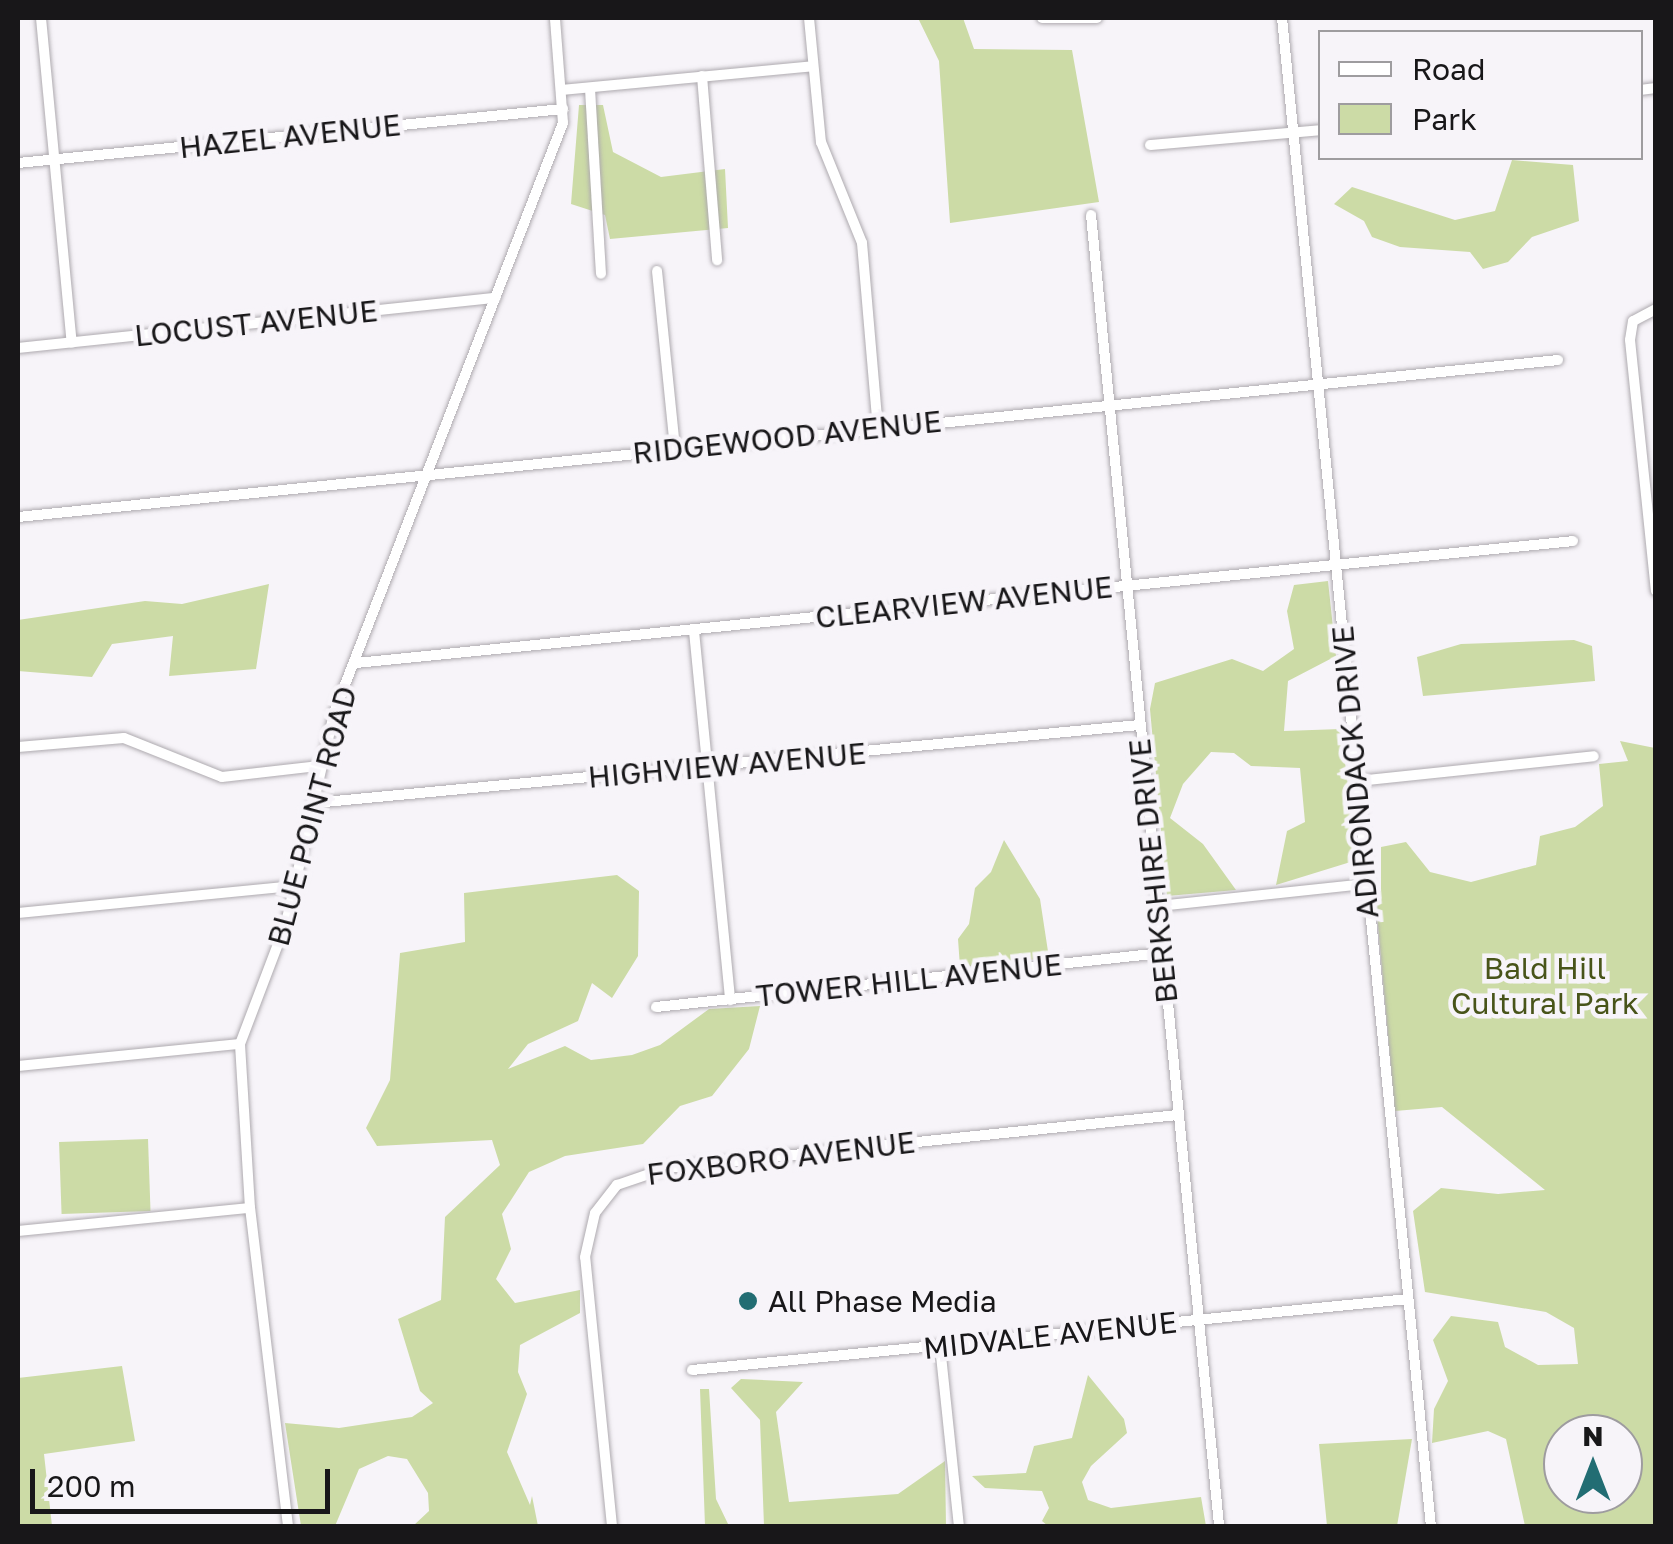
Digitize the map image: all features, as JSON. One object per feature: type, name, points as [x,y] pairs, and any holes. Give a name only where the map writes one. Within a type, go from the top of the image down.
[{"type":"street","points":[[41,18],[72,343]]},
{"type":"street","name":"BLUE POINT ROAD","points":[[288,1526],[250,1208],[240,1044],[295,886],[319,766],[495,298],[525,230],[563,108],[554,18]]},
{"type":"street","points":[[808,18],[821,142],[851,204],[862,243],[878,428]]},
{"type":"street","points":[[1042,18],[1097,18]]},
{"type":"street","name":"ADIRONDACK DRIVE","points":[[1282,18],[1431,1526]]},
{"type":"street","points":[[561,90],[813,66]]},
{"type":"street","points":[[702,76],[717,260]]},
{"type":"street","points":[[590,89],[601,274]]},
{"type":"street","name":"HAZEL AVENUE","points":[[18,164],[563,108]]},
{"type":"street","points":[[1150,145],[1318,130]]},
{"type":"street","name":"BERKSHIRE DRIVE","points":[[1091,215],[1219,1526]]},
{"type":"street","points":[[657,271],[675,448]]},
{"type":"street","name":"LOCUST AVENUE","points":[[18,348],[495,298]]},
{"type":"street","points":[[1656,309],[1633,321],[1630,340],[1656,591]]},
{"type":"street","name":"RIDGEWOOD AVENUE","points":[[18,517],[1558,360]]},
{"type":"street","name":"CLEARVIEW AVENUE","points":[[356,663],[1573,541]]},
{"type":"street","points":[[694,631],[730,1000]]},
{"type":"street","name":"HIGHVIEW AVENUE","points":[[314,803],[1139,725]]},
{"type":"street","points":[[18,746],[124,738],[222,776],[319,766]]},
{"type":"street","points":[[1358,780],[1594,756]]},
{"type":"street","points":[[1159,906],[1366,884]]},
{"type":"street","points":[[18,913],[295,886]]},
{"type":"street","name":"TOWER HILL AVENUE","points":[[656,1007],[1162,953]]},
{"type":"street","points":[[18,1066],[240,1044]]},
{"type":"street","name":"FOXBORO AVENUE","points":[[612,1526],[586,1257],[595,1212],[618,1185],[666,1168],[1177,1115]]},
{"type":"street","points":[[18,1230],[250,1208]]},
{"type":"street","name":"MIDVALE AVENUE","points":[[692,1370],[1408,1298]]},
{"type":"street","points":[[940,1346],[959,1526]]},
{"type":"green space","points":[[918,18],[963,18],[974,49],[1072,50],[1099,202],[950,223],[939,61]]},
{"type":"green space","points":[[579,105],[603,105],[613,152],[661,177],[725,169],[728,228],[610,239],[605,215],[571,204]]},
{"type":"green space","points":[[1512,160],[1573,165],[1579,221],[1532,237],[1508,262],[1483,269],[1470,252],[1400,247],[1372,237],[1364,221],[1334,204],[1352,187],[1455,220],[1495,211]]},
{"type":"green space","points":[[1328,581],[1336,656],[1288,681],[1284,731],[1341,729],[1357,860],[1276,885],[1287,831],[1305,822],[1300,768],[1251,766],[1234,753],[1211,752],[1183,784],[1170,818],[1203,844],[1236,890],[1167,896],[1150,709],[1155,683],[1232,659],[1263,671],[1294,649],[1287,611],[1294,585]]},
{"type":"green space","points":[[269,584],[256,669],[169,676],[173,636],[112,644],[92,677],[18,671],[18,620],[145,601],[182,604]]},
{"type":"green space","points":[[1574,640],[1592,646],[1595,681],[1423,696],[1417,657],[1461,644]]},
{"type":"green space","name":"Bald Hill Cultural Park","points":[[1620,741],[1655,748],[1655,1526],[1525,1526],[1506,1439],[1488,1431],[1432,1443],[1434,1409],[1448,1381],[1433,1340],[1451,1316],[1498,1322],[1505,1347],[1538,1365],[1578,1364],[1574,1328],[1546,1312],[1425,1292],[1413,1211],[1441,1188],[1498,1194],[1545,1190],[1442,1107],[1395,1111],[1375,893],[1381,891],[1381,847],[1406,842],[1430,872],[1471,882],[1536,865],[1540,836],[1575,827],[1603,806],[1599,764],[1628,761]]},
{"type":"green space","points":[[1004,840],[1040,899],[1049,958],[960,967],[958,939],[969,924],[975,888],[991,872]]},
{"type":"green space","points":[[617,875],[639,891],[638,956],[612,998],[592,983],[578,1021],[528,1044],[508,1069],[565,1046],[591,1060],[632,1055],[660,1045],[709,1009],[760,1006],[749,1049],[712,1096],[680,1106],[643,1144],[565,1156],[529,1172],[502,1214],[511,1249],[496,1279],[515,1303],[580,1290],[580,1313],[520,1345],[518,1372],[527,1394],[507,1452],[530,1505],[532,1496],[538,1526],[413,1526],[429,1511],[428,1493],[407,1459],[388,1456],[359,1469],[335,1526],[301,1526],[285,1423],[339,1428],[412,1417],[433,1403],[420,1391],[398,1319],[441,1300],[445,1217],[500,1165],[492,1140],[377,1146],[366,1128],[390,1080],[400,953],[465,942],[464,893]]},
{"type":"green space","points":[[148,1139],[151,1211],[62,1214],[59,1142]]},
{"type":"green space","points":[[122,1366],[135,1441],[44,1454],[52,1526],[18,1526],[18,1378]]},
{"type":"green space","points":[[1088,1375],[1124,1419],[1127,1433],[1091,1466],[1082,1482],[1088,1500],[1111,1508],[1201,1497],[1206,1526],[1048,1526],[1042,1521],[1049,1508],[1042,1491],[985,1488],[972,1476],[1026,1473],[1034,1446],[1072,1438]]},
{"type":"green space","points":[[741,1379],[803,1382],[776,1412],[789,1502],[898,1494],[945,1461],[946,1526],[764,1526],[760,1420],[731,1388]]},
{"type":"green space","points":[[700,1389],[709,1389],[716,1499],[729,1526],[705,1526]]},
{"type":"green space","points":[[1412,1439],[1397,1526],[1327,1526],[1319,1444]]},
{"type":"place","name":"All Phase Media","points":[[748,1301]]}]
